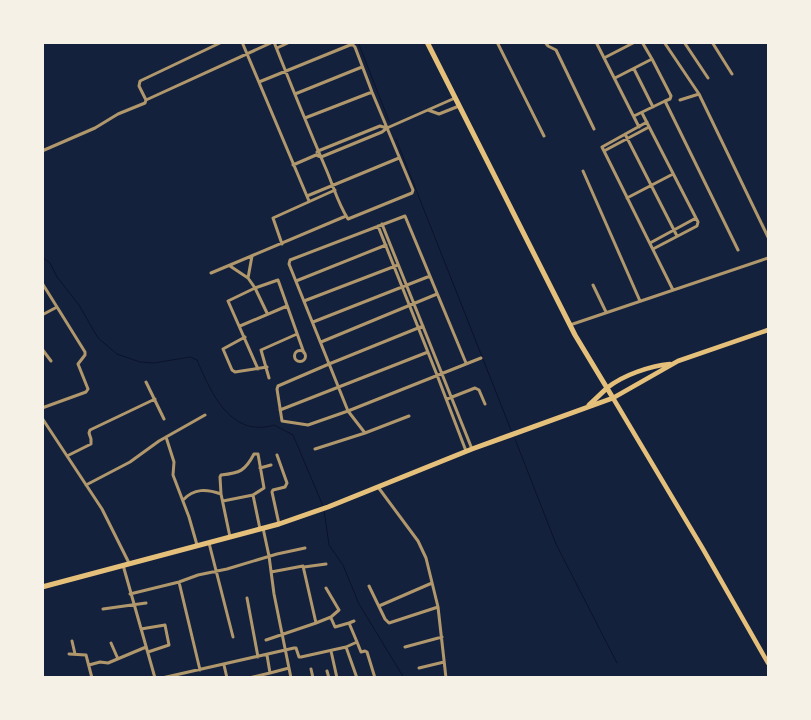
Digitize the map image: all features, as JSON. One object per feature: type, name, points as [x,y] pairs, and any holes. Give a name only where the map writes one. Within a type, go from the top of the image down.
[{"type":"highway","points":[[42,587],[279,524],[613,398],[570,325],[427,42]]},
{"type":"highway","points":[[587,407],[607,388]]},
{"type":"main road","points":[[768,330],[672,364],[613,398],[766,655],[768,663]]},
{"type":"main road","points":[[607,388],[626,377],[656,366],[672,364]]},
{"type":"street","points":[[146,100],[139,86],[140,81],[222,42]]},
{"type":"street","points":[[242,42],[309,202]]},
{"type":"street","points":[[42,151],[95,128],[118,114],[145,103],[146,100],[273,42],[286,71],[318,151],[318,156],[346,216],[350,219],[412,193],[413,190],[353,45],[286,71],[259,82]]},
{"type":"street","points":[[276,48],[290,42]]},
{"type":"street","points":[[497,42],[544,136]]},
{"type":"street","points":[[545,42],[556,50],[594,129]]},
{"type":"street","points":[[596,42],[639,126]]},
{"type":"street","points":[[604,58],[634,42]]},
{"type":"street","points":[[634,116],[670,99],[642,42]]},
{"type":"street","points":[[664,42],[699,94],[768,237]]},
{"type":"street","points":[[684,42],[708,78]]},
{"type":"street","points":[[712,42],[732,74]]},
{"type":"street","points":[[615,78],[652,60]]},
{"type":"street","points":[[295,94],[362,67]]},
{"type":"street","points":[[634,69],[653,107]]},
{"type":"street","points":[[304,118],[372,92]]},
{"type":"street","points":[[680,100],[699,94]]},
{"type":"street","points":[[293,165],[382,132],[387,128],[455,98]]},
{"type":"street","points":[[665,101],[738,250]]},
{"type":"street","points":[[427,110],[439,114],[459,106]]},
{"type":"street","points":[[642,113],[698,222],[697,226],[653,249]]},
{"type":"street","points":[[647,122],[603,146],[673,290]]},
{"type":"street","points":[[318,151],[380,126],[387,128]]},
{"type":"street","points":[[604,151],[649,127]]},
{"type":"street","points":[[625,134],[677,236]]},
{"type":"street","points":[[354,136],[356,142]]},
{"type":"street","points":[[307,196],[332,184],[399,158]]},
{"type":"street","points":[[583,171],[640,301]]},
{"type":"street","points":[[628,198],[673,174]]},
{"type":"street","points":[[282,244],[273,218],[335,190]]},
{"type":"street","points":[[212,273],[346,216]]},
{"type":"street","points":[[365,433],[348,411],[289,264],[290,260],[403,216],[406,218],[466,363]]},
{"type":"street","points":[[650,243],[696,218]]},
{"type":"street","points":[[380,225],[393,266],[404,286]]},
{"type":"street","points":[[387,245],[398,265],[418,328],[469,451]]},
{"type":"street","points":[[296,281],[387,245]]},
{"type":"street","points":[[248,278],[252,256]]},
{"type":"street","points":[[570,325],[768,258]]},
{"type":"street","points":[[304,301],[398,265]]},
{"type":"street","points":[[230,266],[248,278],[267,313]]},
{"type":"street","points":[[313,322],[430,276]]},
{"type":"street","points":[[258,369],[228,301],[255,288],[278,280],[304,353],[303,360],[298,361],[295,358],[300,342]]},
{"type":"street","points":[[42,283],[85,352],[85,355],[78,364],[88,390],[42,408]]},
{"type":"street","points":[[593,285],[606,312]]},
{"type":"street","points":[[321,342],[412,306],[437,294]]},
{"type":"street","points":[[42,315],[57,306]]},
{"type":"street","points":[[240,326],[267,313],[288,306]]},
{"type":"street","points":[[412,306],[433,350],[469,451]]},
{"type":"street","points":[[423,326],[278,386],[282,421],[308,425],[481,358]]},
{"type":"street","points":[[252,353],[297,334]]},
{"type":"street","points":[[245,337],[224,347],[223,350],[234,372],[267,367]]},
{"type":"street","points":[[42,349],[51,361]]},
{"type":"street","points":[[261,350],[269,378]]},
{"type":"street","points":[[280,410],[433,350]]},
{"type":"street","points":[[296,352],[304,353]]},
{"type":"street","points":[[146,382],[164,419]]},
{"type":"street","points":[[447,399],[475,388],[479,390],[485,404]]},
{"type":"street","points":[[66,456],[91,444],[90,430],[155,399]]},
{"type":"street","points":[[86,485],[130,462],[166,437],[205,415]]},
{"type":"street","points":[[314,449],[365,433],[409,416]]},
{"type":"street","points":[[42,418],[115,532],[129,564]]},
{"type":"street","points":[[166,437],[174,462],[173,475],[198,545]]},
{"type":"street","points":[[223,501],[253,495],[264,488],[258,454],[256,453],[242,471],[221,476],[221,494],[230,538]]},
{"type":"street","points":[[277,455],[288,483],[285,487],[273,490],[272,492],[279,524]]},
{"type":"street","points":[[260,468],[271,465]]},
{"type":"street","points":[[378,486],[418,541],[428,566],[438,607],[446,678]]},
{"type":"street","points":[[183,500],[189,493],[194,491],[221,494]]},
{"type":"street","points":[[253,495],[269,556],[274,594],[292,678]]},
{"type":"street","points":[[209,543],[233,637]]},
{"type":"street","points":[[130,594],[305,548]]},
{"type":"street","points":[[271,572],[301,565],[304,567],[326,564]]},
{"type":"street","points":[[123,565],[155,678]]},
{"type":"street","points":[[304,567],[316,623]]},
{"type":"street","points":[[179,582],[200,670]]},
{"type":"street","points":[[379,606],[432,583]]},
{"type":"street","points":[[368,586],[385,619],[391,624],[438,607]]},
{"type":"street","points":[[266,640],[330,618],[338,612],[340,608],[326,588]]},
{"type":"street","points":[[247,598],[258,657]]},
{"type":"street","points":[[103,609],[146,603]]},
{"type":"street","points":[[330,618],[335,627],[354,620]]},
{"type":"street","points":[[349,623],[360,652],[367,651],[375,678]]},
{"type":"street","points":[[141,629],[165,624],[169,645],[148,652]]},
{"type":"street","points":[[404,647],[442,637]]},
{"type":"street","points":[[72,641],[75,654]]},
{"type":"street","points":[[162,678],[296,648],[298,656],[301,658],[346,647],[357,642]]},
{"type":"street","points":[[111,643],[118,659]]},
{"type":"street","points":[[89,665],[100,662],[108,663],[146,647]]},
{"type":"street","points":[[346,647],[356,678]]},
{"type":"street","points":[[330,650],[338,678]]},
{"type":"street","points":[[69,654],[86,655],[92,678]]},
{"type":"street","points":[[267,655],[270,673]]},
{"type":"street","points":[[419,668],[444,662]]},
{"type":"street","points":[[224,665],[227,678]]},
{"type":"street","points":[[249,678],[290,668]]},
{"type":"street","points":[[311,669],[313,678]]},
{"type":"street","points":[[327,671],[329,678]]},
{"type":"waterway","points":[[358,42],[389,121]]},
{"type":"waterway","points":[[396,139],[511,430]]},
{"type":"waterway","points":[[42,257],[50,263],[57,277],[79,305],[98,338],[117,354],[140,362],[154,363],[190,357],[197,360],[216,398],[234,419],[246,425],[259,427],[274,425],[293,435],[323,506]]},
{"type":"waterway","points":[[515,439],[556,544],[617,663]]},
{"type":"waterway","points":[[324,510],[329,545],[343,565],[359,604],[404,678]]}]
